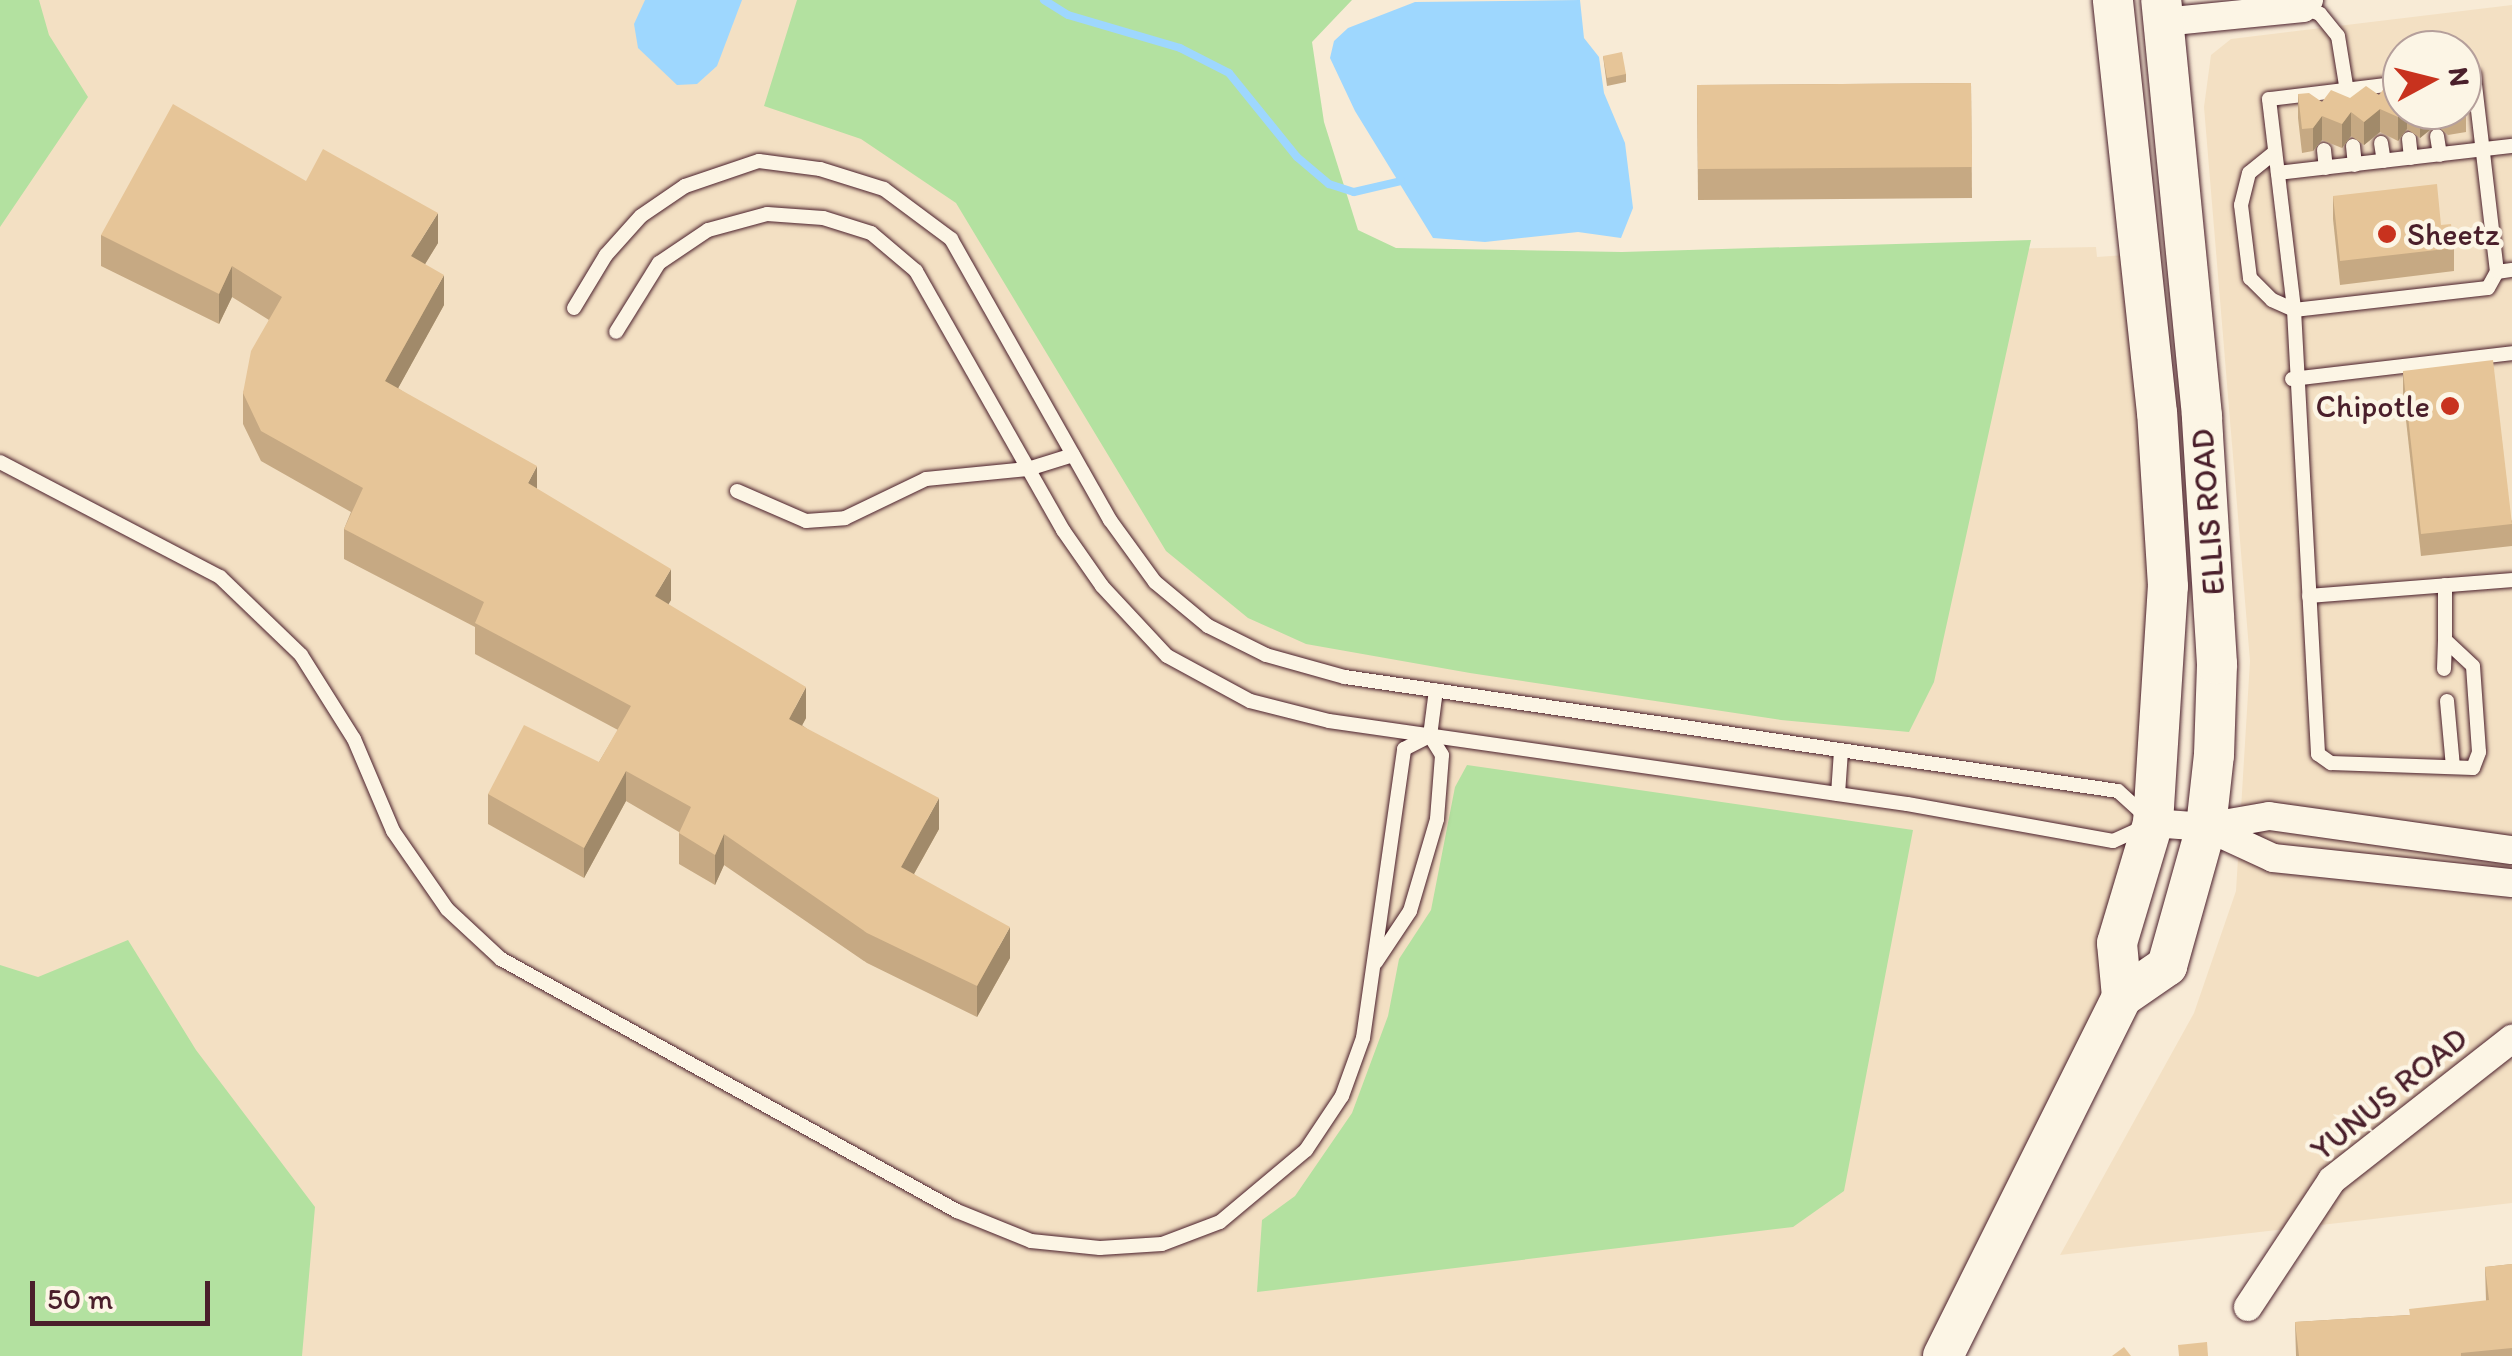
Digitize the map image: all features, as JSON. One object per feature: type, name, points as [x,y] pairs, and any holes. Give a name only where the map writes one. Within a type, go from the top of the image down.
[{"type":"main road","name":"ELLIS ROAD","points":[[1944,1356],[2122,997],[2168,966],[2206,827],[2217,664],[2185,248],[2139,7]]},
{"type":"main road","name":"ELLIS ROAD","points":[[2122,997],[2117,944],[2153,823],[2168,586],[2139,7]]},
{"type":"street","points":[[2139,7],[2306,4]]},
{"type":"street","points":[[2153,823],[2206,827],[2269,816],[2512,850]]},
{"type":"street","points":[[2206,827],[2273,858],[2512,883]]},
{"type":"street","name":"YUNUS ROAD","points":[[2248,1307],[2332,1180],[2512,1040]]},
{"type":"lane","points":[[2306,4],[2338,36],[2349,111]]},
{"type":"lane","points":[[2382,85],[2269,99],[2294,310],[2292,379],[2309,596],[2312,739],[2318,754],[2331,764],[2473,768],[2479,752],[2473,666],[2444,640]]},
{"type":"lane","points":[[2375,86],[2377,108]]},
{"type":"lane","points":[[2318,93],[2320,115]]},
{"type":"lane","points":[[2275,152],[2245,180],[2242,221],[2250,278],[2294,310],[2488,288],[2504,271],[2481,130]]},
{"type":"lane","points":[[2438,136],[2440,155]]},
{"type":"lane","points":[[2409,140],[2410,158]]},
{"type":"lane","points":[[2382,143],[2384,162]]},
{"type":"lane","points":[[2353,146],[2355,164]]},
{"type":"lane","points":[[2278,174],[2512,146]]},
{"type":"lane","points":[[2324,150],[2326,168]]},
{"type":"lane","points":[[574,308],[606,255],[642,216],[686,186],[759,161],[820,170],[884,188],[950,239],[1073,454],[1155,582],[1208,626],[1282,659],[1436,690],[1841,755],[2118,791],[2153,823],[2113,841],[1838,794],[1328,722],[1250,701],[1167,656],[1102,586],[1028,468],[916,271],[872,234],[840,223],[767,214],[708,230],[659,264],[616,332]]},
{"type":"lane","points":[[2292,379],[2512,354]]},
{"type":"lane","points":[[737,491],[806,521],[825,520],[880,504],[926,479],[1028,468],[1073,454]]},
{"type":"lane","points":[[0,462],[220,577],[300,655],[354,739],[393,831],[447,908],[501,958],[958,1211],[1031,1241],[1100,1248],[1162,1244],[1220,1222],[1264,1191],[1306,1150],[1342,1096],[1362,1038],[1404,749],[1430,736]]},
{"type":"lane","points":[[2309,596],[2512,580]]},
{"type":"lane","points":[[2444,669],[2445,585]]},
{"type":"lane","points":[[1371,968],[1410,911],[1436,819],[1442,755],[1430,736],[1436,690]]},
{"type":"lane","points":[[2447,701],[2453,767]]},
{"type":"lane","points":[[1838,794],[1841,755]]},
{"type":"shaded area","points":[[0,0],[1047,0],[1080,266],[2096,247],[2097,257],[2125,255],[2154,589],[2126,951],[1936,1356],[0,1356]]},
{"type":"shaded area","points":[[2512,5],[2512,1203],[2060,1255],[2194,1013],[2236,891],[2250,661],[2204,107],[2211,55],[2231,39]]},
{"type":"green space","points":[[0,0],[39,0],[49,35],[88,97],[0,227]]},
{"type":"green space","points":[[797,0],[1352,0],[1312,42],[1324,122],[1358,230],[1396,248],[1622,252],[2031,240],[1934,682],[1909,732],[1781,720],[1470,673],[1306,644],[1248,618],[1166,551],[956,203],[861,139],[764,106]]},
{"type":"green space","points":[[1467,765],[1913,830],[1844,1191],[1793,1227],[1257,1292],[1262,1220],[1295,1196],[1352,1113],[1388,1016],[1399,959],[1431,910],[1455,787]]},
{"type":"green space","points":[[128,940],[196,1050],[315,1207],[302,1356],[0,1356],[0,965],[38,977]]},
{"type":"water","points":[[645,0],[742,0],[717,66],[697,84],[677,85],[638,48],[634,24]]},
{"type":"water","points":[[1580,0],[1584,38],[1599,57],[1604,93],[1625,143],[1633,208],[1621,238],[1578,232],[1485,242],[1433,238],[1355,111],[1330,58],[1334,41],[1348,28],[1415,2]]},
{"type":"building","points":[[1622,52],[1626,74],[1607,78],[1603,56]]},
{"type":"building","points":[[1971,83],[1972,167],[1698,169],[1697,85]]},
{"type":"building","points":[[2366,86],[2379,95],[2382,91],[2382,110],[2364,122],[2351,112],[2342,124],[2322,116],[2313,128],[2302,129],[2298,94],[2309,93],[2322,102],[2331,90],[2350,98]]},
{"type":"building","points":[[173,104],[306,181],[323,149],[438,213],[411,256],[444,275],[385,381],[537,466],[528,483],[671,569],[655,596],[806,687],[789,719],[939,798],[901,867],[1010,927],[977,986],[867,933],[724,834],[715,855],[679,833],[691,807],[626,771],[584,848],[488,794],[524,725],[599,762],[631,706],[475,623],[484,602],[344,529],[363,488],[261,431],[243,393],[251,351],[282,297],[232,266],[219,294],[101,235]]},
{"type":"building","name":"Sheetz","points":[[2437,184],[2441,225],[2451,224],[2454,248],[2340,261],[2333,196]]},
{"type":"building","points":[[2493,360],[2512,524],[2421,534],[2403,371]]},
{"type":"building","points":[[2512,1264],[2512,1348],[2461,1356],[2299,1356],[2295,1322],[2410,1315],[2409,1309],[2489,1300],[2485,1267]]},
{"type":"building","points":[[2207,1342],[2208,1356],[2179,1356],[2178,1345]]},
{"type":"building","points":[[2124,1347],[2131,1356],[2112,1356]]},
{"type":"waterway","points":[[1044,0],[1068,15],[1180,48],[1229,73],[1297,157],[1329,184],[1354,192],[1401,181]]},
{"type":"place","name":"Sheetz","points":[[2387,234]]},
{"type":"place","name":"Chipotle","points":[[2450,406]]}]
